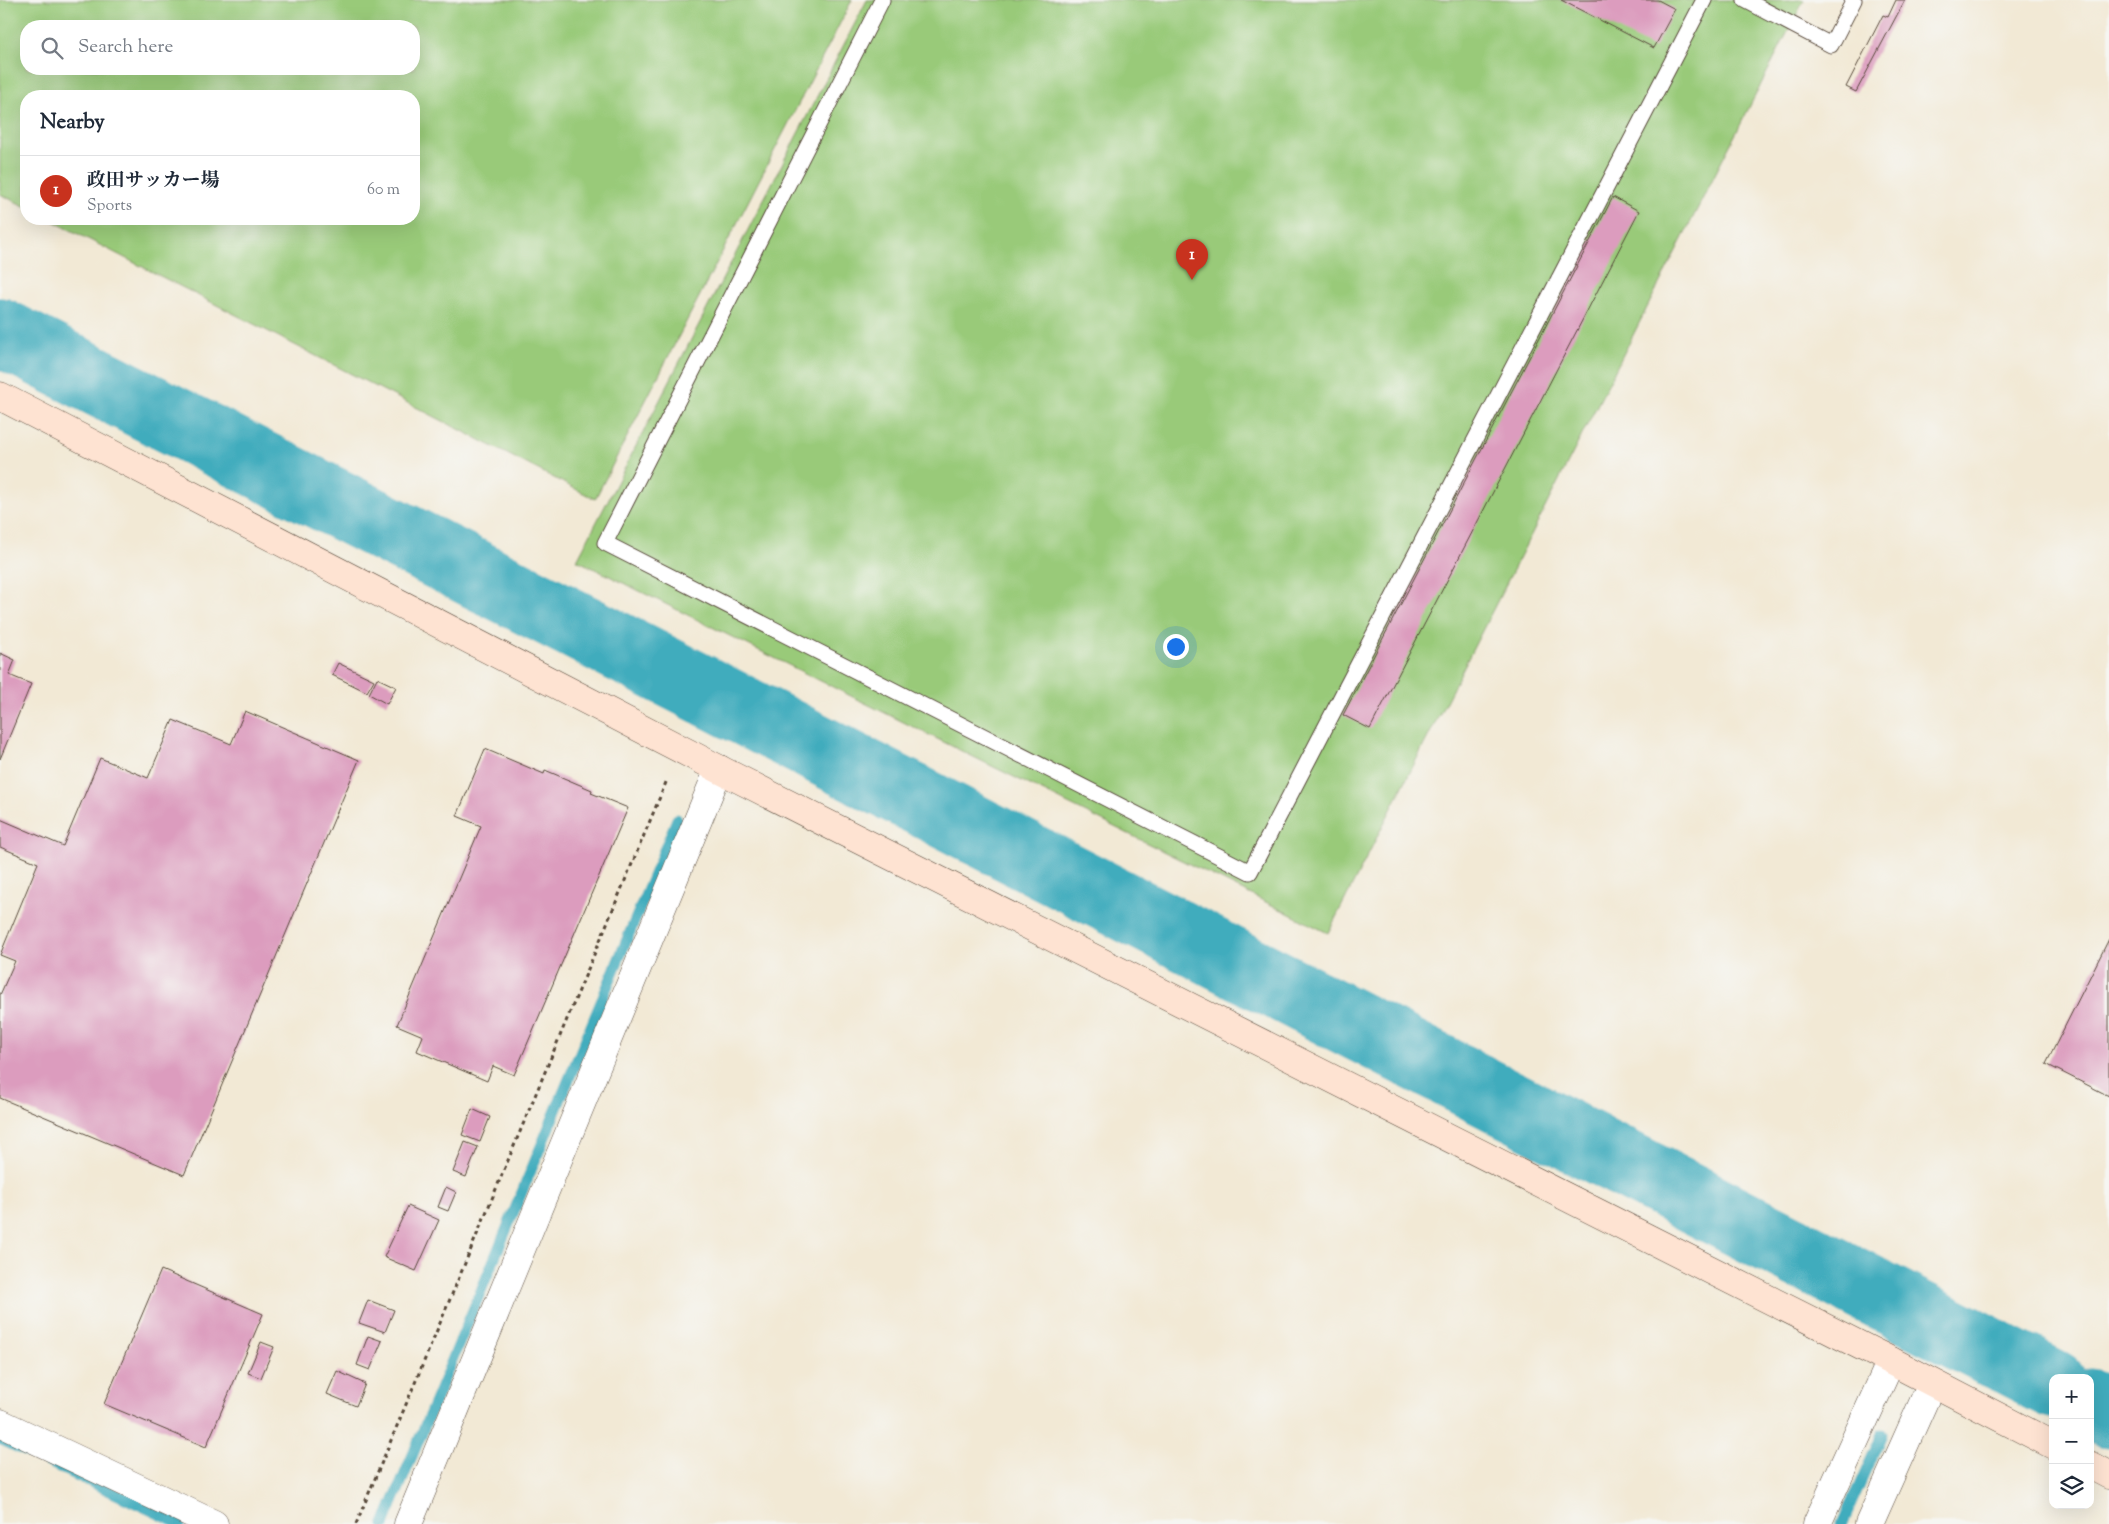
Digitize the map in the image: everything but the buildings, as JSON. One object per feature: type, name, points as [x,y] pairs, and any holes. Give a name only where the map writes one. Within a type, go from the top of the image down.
[{"type":"street","points":[[2,403],[718,769],[1891,1361],[2049,1444]]},
{"type":"street","points":[[408,1524],[718,769]]},
{"type":"street","points":[[1817,1524],[1891,1361]]},
{"type":"street","points":[[1868,1524],[1932,1383]]},
{"type":"street","points":[[0,1423],[214,1524]]},
{"type":"street","points":[[2094,1467],[2109,1475]]},
{"type":"lane","points":[[882,0],[605,543],[1250,872],[1704,0]]},
{"type":"lane","points":[[1745,0],[1831,45],[1854,0]]},
{"type":"path","points":[[356,1524],[680,749]]},
{"type":"green space","points":[[0,0],[852,0],[595,499],[61,225],[420,225],[420,90],[20,90],[20,204],[0,194]]},
{"type":"green space","points":[[867,0],[1804,0],[1328,933],[577,560]]},
{"type":"waterway","points":[[0,332],[723,700],[2049,1382]]},
{"type":"waterway","points":[[0,352],[7,336]]},
{"type":"waterway","points":[[715,721],[723,700]]},
{"type":"waterway","points":[[384,1524],[677,819]]},
{"type":"waterway","points":[[1925,1340],[1933,1322]]},
{"type":"waterway","points":[[2094,1405],[2109,1413]]},
{"type":"waterway","points":[[1842,1524],[1882,1434]]},
{"type":"waterway","points":[[0,1439],[180,1524]]},
{"type":"place","name":"政田サッカー場","points":[[1192,280]]}]
